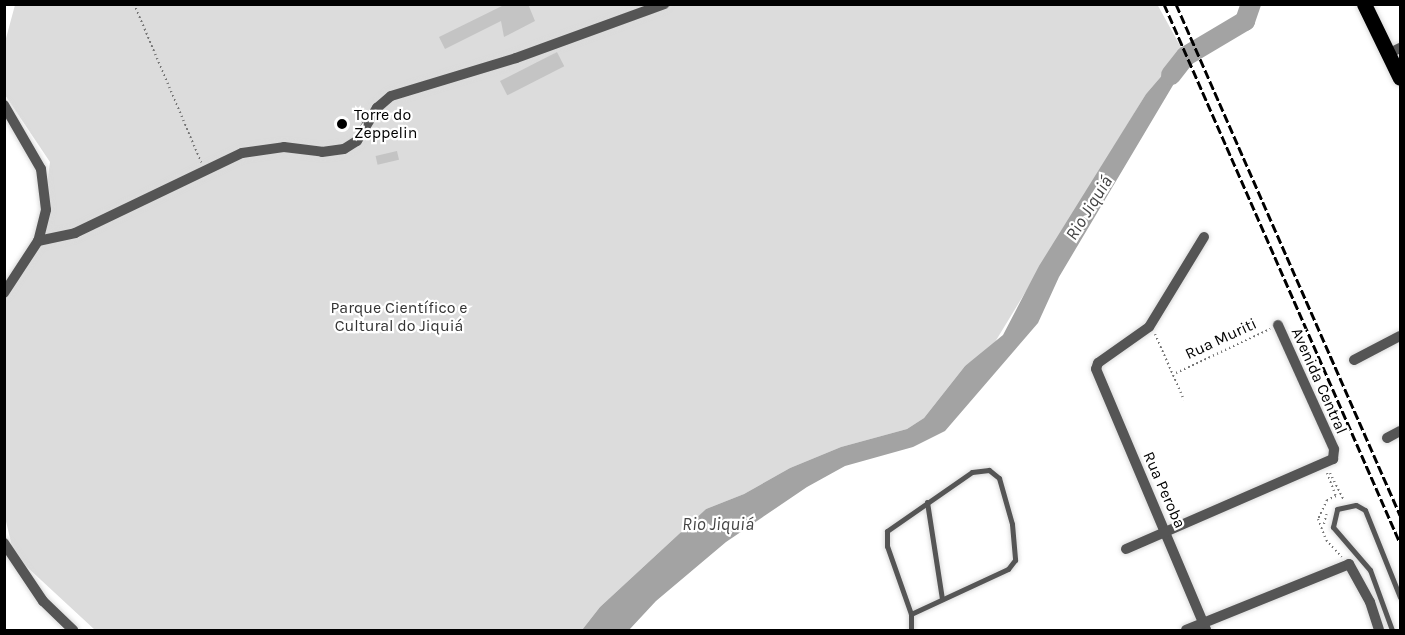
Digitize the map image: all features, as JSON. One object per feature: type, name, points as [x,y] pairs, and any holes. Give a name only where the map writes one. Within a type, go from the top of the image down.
[{"type":"main road","points":[[1364,4],[1394,51],[1401,78]]},
{"type":"street","points":[[38,241],[75,233],[204,169],[260,149],[344,149],[357,141],[377,108],[391,96],[516,58],[664,4]]},
{"type":"street","points":[[4,105],[29,144],[42,175],[45,221],[38,241],[4,292]]},
{"type":"street","points":[[1149,327],[1204,237]]},
{"type":"street","name":"Avenida Central","points":[[1167,534],[1332,461],[1334,449],[1278,325]]},
{"type":"street","name":"Rua Peroba","points":[[1149,327],[1098,363],[1100,382],[1205,627]]},
{"type":"street","points":[[1354,360],[1401,336]]},
{"type":"street","points":[[1387,438],[1401,431]]},
{"type":"street","points":[[1126,549],[1167,534]]},
{"type":"street","points":[[4,543],[43,601],[73,630]]},
{"type":"street","points":[[1186,630],[1205,627],[1349,564],[1370,602],[1379,630]]},
{"type":"lane","points":[[911,614],[1008,569],[1015,560],[1016,549],[999,478],[989,470],[972,472],[890,528],[886,536],[911,614],[911,630]]},
{"type":"lane","points":[[927,502],[942,599]]},
{"type":"lane","points":[[1392,630],[1370,570],[1333,527],[1336,509],[1356,505],[1365,510],[1401,597]]},
{"type":"path","points":[[134,4],[204,169]]},
{"type":"path","name":"Rua Muriti","points":[[1176,374],[1278,325]]},
{"type":"path","name":"Rua Muriti","points":[[1149,327],[1176,374],[1184,400]]},
{"type":"path","points":[[1327,474],[1331,473],[1343,500]]},
{"type":"path","points":[[1335,504],[1351,498]]},
{"type":"path","points":[[1329,508],[1324,524],[1336,542]]},
{"type":"path","points":[[1338,551],[1342,547]]},
{"type":"green space","name":"Parque Científico e Cultural do Jiquiá","points":[[1157,4],[1183,51],[1146,94],[992,347],[965,366],[924,418],[907,429],[841,447],[790,468],[744,494],[706,509],[600,607],[582,630],[95,630],[14,555],[4,513],[4,289],[41,231],[50,162],[5,95],[5,42],[15,5]]},
{"type":"water","name":"Rio Jiquiá","points":[[1183,51],[1188,60],[1059,277],[1038,323],[945,431],[913,447],[845,466],[807,487],[726,542],[656,601],[629,630],[582,630],[600,607],[706,509],[744,494],[790,468],[841,447],[907,429],[924,418],[965,366],[1003,335],[1039,266],[1146,94]]},
{"type":"building","points":[[506,4],[528,4],[535,21],[504,37],[501,21],[445,49],[439,37]]},
{"type":"building","points":[[557,52],[564,66],[507,95],[500,81]]},
{"type":"building","points":[[397,151],[399,160],[378,165],[376,156]]},
{"type":"waterway","name":"Rio Jiquiá","points":[[1171,75],[1186,56],[1245,21],[1251,4]]},
{"type":"railway","points":[[1164,4],[1400,543]]},
{"type":"railway","points":[[1176,4],[1400,515]]},
{"type":"place","name":"Torre do Zeppelin","points":[[342,124]]}]
